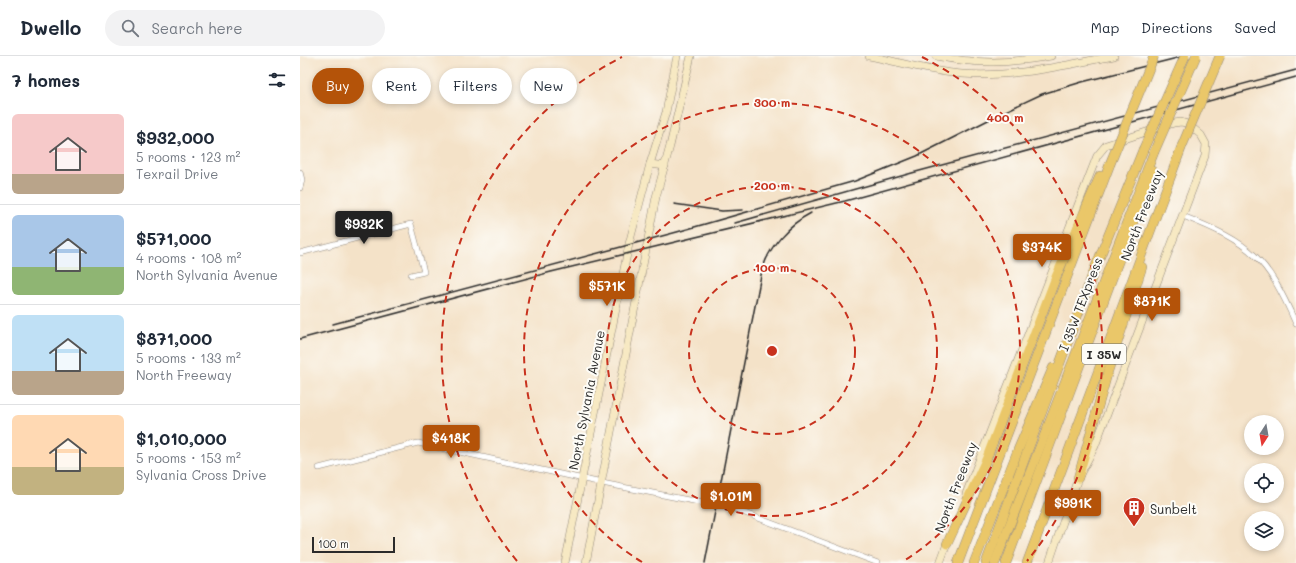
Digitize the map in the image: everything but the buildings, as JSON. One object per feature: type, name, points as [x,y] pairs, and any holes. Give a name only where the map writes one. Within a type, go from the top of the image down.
[{"type":"highway","points":[[958,563],[1107,165],[1111,150],[1120,138],[1154,56]]},
{"type":"highway","name":"I 35W TEXpress","points":[[986,563],[1094,271],[1143,150],[1185,56]]},
{"type":"highway","points":[[1006,563],[1137,217],[1157,151],[1173,107],[1196,56]]},
{"type":"highway","name":"North Freeway","points":[[1027,563],[1182,146],[1220,56]]},
{"type":"highway","name":"I 35W TEXpress","points":[[995,563],[1157,151]]},
{"type":"highway","points":[[947,544],[986,460],[1056,277],[1107,165]]},
{"type":"highway","points":[[1078,478],[1108,370],[1142,265],[1148,237]]},
{"type":"highway","points":[[974,563],[1018,450],[1094,271]]},
{"type":"main road","name":"North Sylvania Avenue","points":[[565,563],[629,244],[650,164],[665,118],[677,56]]},
{"type":"main road","points":[[586,563],[656,197],[665,166],[691,56]]},
{"type":"main road","points":[[869,56],[969,74],[1017,73],[1089,58],[1114,56]]},
{"type":"main road","points":[[936,56],[970,62],[1003,63],[1051,56]]},
{"type":"main road","name":"North Freeway","points":[[940,563],[1096,156],[1106,145],[1174,122],[1188,124],[1197,129],[1206,144],[1205,156],[1095,446],[1078,478],[1049,563]]},
{"type":"main road","points":[[650,164],[665,166]]},
{"type":"street","points":[[300,172],[302,180],[300,188]]},
{"type":"street","points":[[1183,216],[1224,233],[1254,254],[1273,277],[1296,324]]},
{"type":"street","points":[[300,253],[411,224],[424,272],[411,275]]},
{"type":"street","points":[[319,468],[418,443],[582,479],[734,509],[878,563]]},
{"type":"railway","points":[[333,324],[677,232],[855,181],[917,156],[1042,94],[1082,82],[1185,56]]},
{"type":"railway","points":[[735,223],[912,173],[1296,70]]},
{"type":"railway","points":[[300,339],[551,272],[845,201],[1296,77]]},
{"type":"railway","points":[[674,204],[722,211],[743,210]]},
{"type":"railway","points":[[705,563],[762,270],[770,252],[787,230],[811,213]]},
{"type":"place","name":"Sunbelt","points":[[1134,528]]}]
